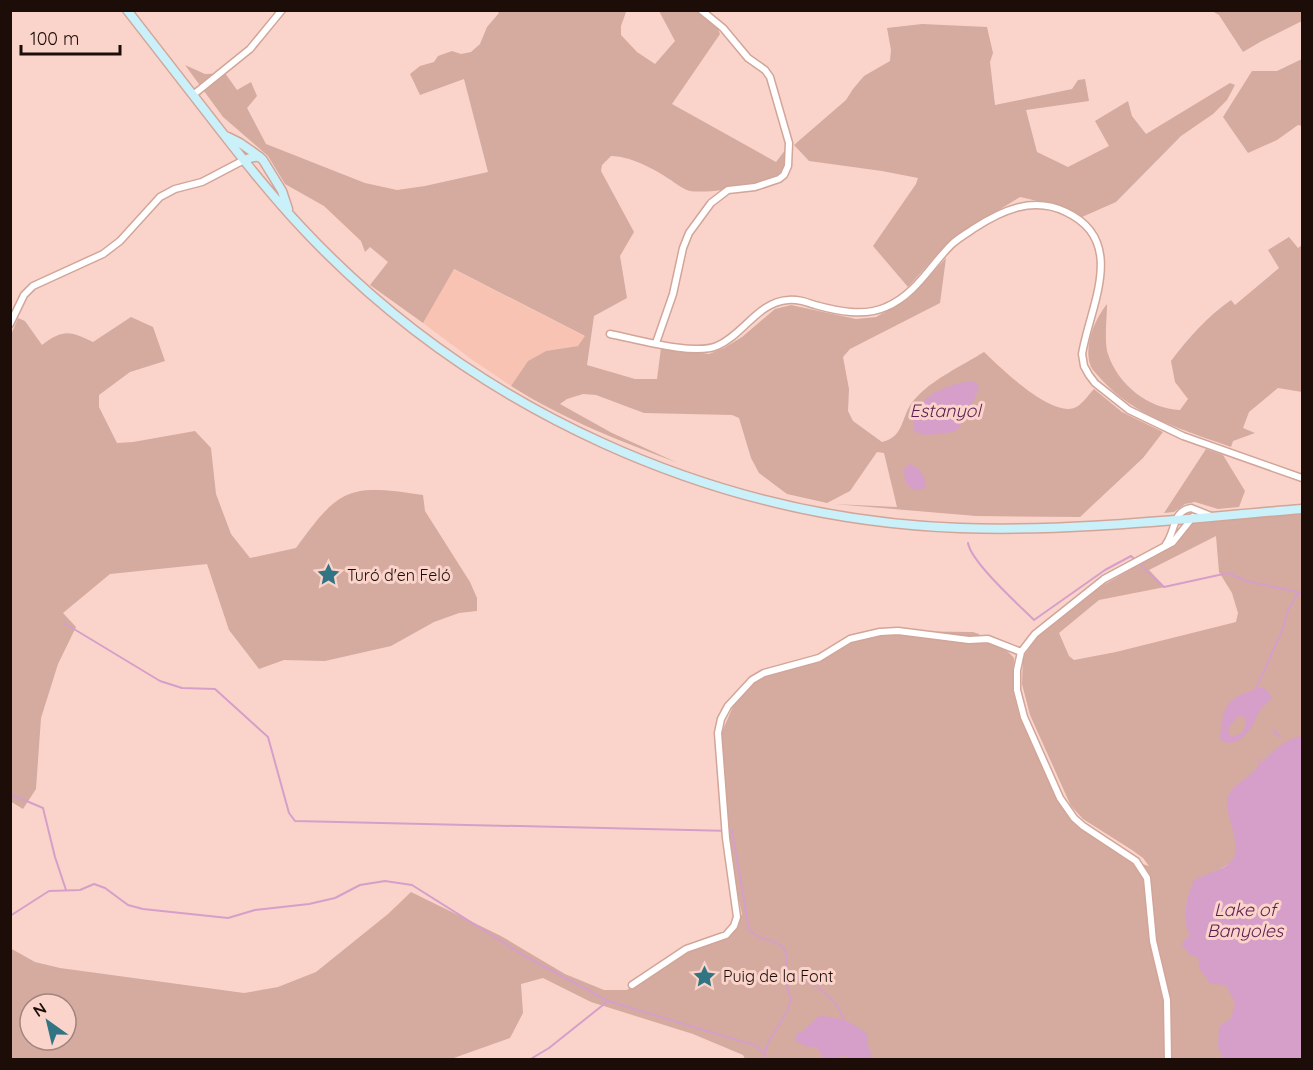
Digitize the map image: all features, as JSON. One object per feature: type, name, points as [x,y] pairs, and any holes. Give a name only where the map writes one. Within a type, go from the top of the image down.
[{"type":"main road","points":[[127,10],[244,160],[290,215],[344,270],[388,310],[469,369],[550,417],[601,442],[683,476],[729,490],[800,508],[889,523],[996,529],[1091,525],[1302,509]]},
{"type":"main road","points":[[225,136],[260,157],[282,191],[290,215]]},
{"type":"main road","points":[[244,160],[260,157]]},
{"type":"street","points":[[193,95],[250,49],[282,10]]},
{"type":"street","points":[[656,343],[673,294],[683,248],[689,233],[711,203],[728,190],[755,187],[779,179],[784,175],[788,166],[789,143],[770,77],[765,70],[748,58],[723,28],[701,10]]},
{"type":"street","points":[[10,324],[24,295],[33,286],[103,254],[120,241],[160,197],[175,189],[202,182],[244,160]]},
{"type":"street","points":[[610,334],[693,349],[705,349],[717,346],[732,337],[775,302],[800,300],[836,310],[875,312],[904,297],[952,243],[985,221],[1002,211],[1018,206],[1045,205],[1060,209],[1084,223],[1099,246],[1102,261],[1100,282],[1082,354],[1084,366],[1095,383],[1129,410],[1183,436],[1302,478]]},
{"type":"street","points":[[1164,547],[1172,536],[1180,512],[1191,508],[1212,516]]},
{"type":"street","points":[[1168,1059],[1167,1000],[1153,941],[1147,878],[1136,861],[1074,818],[1060,798],[1024,717],[1020,703],[1017,670],[1021,652],[1035,634],[1092,587],[1173,542],[1193,517]]},
{"type":"street","points":[[1176,519],[1181,530]]},
{"type":"street","points":[[1161,520],[1172,532]]},
{"type":"street","points":[[632,985],[686,950],[726,935],[734,926],[737,917],[726,838],[718,733],[721,719],[728,706],[752,680],[764,673],[819,657],[836,649],[849,639],[880,632],[898,631],[969,640],[988,639],[1021,652]]},
{"type":"shaded area","points":[[688,10],[703,13],[710,17],[720,34],[672,104],[776,162],[786,149],[784,166],[776,176],[753,185],[710,191],[687,190],[653,170],[625,158],[611,156],[602,165],[601,171],[634,232],[620,256],[627,298],[594,316],[587,365],[635,379],[657,379],[661,348],[709,354],[742,337],[775,309],[791,305],[856,319],[876,317],[909,298],[946,258],[940,303],[850,349],[843,357],[849,389],[848,411],[853,421],[882,442],[890,439],[899,430],[910,406],[921,392],[938,379],[984,352],[1028,391],[1042,400],[1068,409],[1078,406],[1094,389],[1122,412],[1163,432],[1143,458],[1080,517],[976,516],[834,504],[897,507],[884,453],[877,452],[850,491],[827,503],[787,494],[759,473],[751,458],[739,418],[732,415],[644,413],[596,395],[583,394],[560,404],[612,433],[678,463],[571,419],[511,386],[528,361],[546,351],[578,346],[585,336],[454,269],[423,323],[370,285],[388,262],[370,247],[365,252],[361,241],[324,206],[285,184],[268,156],[223,117],[185,65],[205,74],[225,73],[237,90],[251,82],[257,96],[247,108],[266,144],[365,183],[397,190],[425,186],[488,172],[464,79],[420,95],[410,74],[420,66],[434,62],[438,56],[452,51],[461,54],[471,52],[480,44],[487,27],[499,13],[497,11],[630,11],[626,12],[621,26],[621,35],[637,52],[655,64],[675,41],[659,11]]},
{"type":"shaded area","points":[[1212,11],[1302,11],[1302,21],[1243,52],[1219,15]]},
{"type":"shaded area","points":[[922,24],[987,27],[993,53],[990,62],[995,105],[1072,89],[1078,80],[1085,79],[1089,101],[1026,110],[1037,152],[1068,167],[1109,146],[1095,121],[1128,101],[1132,116],[1146,134],[1230,83],[1235,85],[1227,100],[1213,114],[1181,136],[1116,202],[1082,217],[1055,205],[1020,197],[961,233],[946,245],[908,287],[873,246],[918,178],[809,161],[794,145],[846,100],[864,76],[890,61],[891,50],[887,28]]},
{"type":"shaded area","points":[[1302,59],[1302,126],[1298,125],[1277,140],[1248,153],[1223,117],[1252,71],[1277,71]]},
{"type":"shaded area","points":[[1289,237],[1298,248],[1302,245],[1302,392],[1278,388],[1249,412],[1243,428],[1255,433],[1233,441],[1231,447],[1178,428],[1129,403],[1114,392],[1092,368],[1088,348],[1098,317],[1107,304],[1107,349],[1119,376],[1146,400],[1168,409],[1180,410],[1188,399],[1175,382],[1171,361],[1214,313],[1231,300],[1235,305],[1279,268],[1268,250]]},
{"type":"shaded area","points":[[453,269],[586,337],[578,346],[546,351],[528,361],[511,386],[423,323]]},
{"type":"shaded area","points":[[131,317],[153,327],[165,361],[130,372],[99,395],[99,407],[117,443],[195,431],[211,448],[216,494],[231,534],[250,558],[296,548],[324,512],[348,494],[378,490],[423,495],[425,511],[470,582],[477,598],[477,611],[459,613],[434,622],[391,646],[325,661],[284,660],[259,669],[229,630],[207,564],[110,574],[63,613],[76,627],[58,664],[41,718],[36,789],[23,809],[10,801],[11,335],[18,318],[25,321],[42,345],[56,336],[67,333],[93,342]]},
{"type":"shaded area","points":[[1206,449],[1223,455],[1245,491],[1239,507],[1218,509],[1195,502],[1185,504],[1174,512],[1164,513]]},
{"type":"shaded area","points":[[1302,514],[1302,739],[1238,858],[1192,887],[1186,905],[1187,917],[1236,996],[1229,1059],[745,1059],[743,1055],[693,1034],[591,1002],[543,978],[521,984],[523,1013],[510,1038],[451,1059],[11,1059],[10,948],[35,962],[60,968],[244,993],[278,987],[316,972],[388,914],[411,892],[501,936],[565,974],[604,990],[627,990],[696,946],[731,931],[742,914],[728,838],[721,734],[735,702],[761,677],[797,661],[829,651],[857,637],[889,631],[973,632],[979,634],[981,641],[999,647],[1011,655],[1014,658],[1013,691],[1020,718],[1063,808],[1090,835],[1126,857],[1149,866],[1132,850],[1083,819],[1071,806],[1030,715],[1022,684],[1023,657],[1038,636],[1093,591],[1173,545],[1187,526],[1193,522]],"holes":[[[1216,536],[1219,572],[1232,593],[1238,613],[1236,622],[1116,652],[1074,660],[1069,656],[1059,633],[1099,600],[1165,587],[1149,570]]]},
{"type":"water","name":"Estanyol","points":[[974,381],[979,387],[966,417],[957,430],[928,435],[914,431],[917,410],[932,394],[953,385]]},
{"type":"water","name":"Estanyol","points":[[909,464],[919,469],[923,475],[926,486],[921,490],[912,490],[905,481],[904,469]]},
{"type":"water","points":[[1262,687],[1268,691],[1272,699],[1262,708],[1249,730],[1235,742],[1221,741],[1222,722],[1227,707],[1241,695]],"holes":[[[1238,716],[1245,718],[1242,733],[1231,737],[1228,729]]]},
{"type":"water","name":"Lake of Banyoles","points":[[1302,736],[1302,1059],[1223,1059],[1218,1047],[1219,1027],[1231,1018],[1235,1003],[1226,985],[1211,984],[1200,970],[1198,957],[1191,956],[1182,945],[1184,940],[1190,936],[1185,915],[1187,901],[1194,880],[1222,868],[1234,857],[1235,845],[1227,802],[1230,793],[1280,746]]},
{"type":"water","points":[[819,1016],[845,1021],[862,1030],[868,1035],[867,1042],[873,1059],[850,1059],[844,1055],[837,1059],[822,1059],[816,1047],[807,1047],[796,1041],[796,1034],[803,1031]]},
{"type":"waterway","points":[[968,543],[977,561],[986,572],[1034,620],[1105,570],[1131,556],[1164,587],[1228,573],[1246,581],[1302,593]]},
{"type":"waterway","points":[[1256,689],[1282,631],[1289,608],[1299,592]]},
{"type":"waterway","points":[[64,623],[160,681],[182,688],[215,689],[268,737],[289,813],[295,821],[732,831],[749,930],[762,939],[771,940],[783,947],[786,953],[787,968],[784,978],[791,999],[788,1010],[767,1045],[764,1060]]},
{"type":"waterway","points":[[1273,730],[1280,737]]},
{"type":"waterway","points":[[1259,759],[1260,764]]},
{"type":"waterway","points":[[10,794],[43,808],[66,890]]},
{"type":"waterway","points":[[10,916],[49,891],[80,890],[94,884],[105,888],[128,905],[143,909],[228,918],[255,910],[309,904],[335,898],[360,885],[385,881],[412,885],[523,955],[608,1001]]},
{"type":"waterway","points":[[786,971],[821,990],[835,1003],[844,1020]]},
{"type":"waterway","points":[[529,1060],[549,1048],[608,1001],[757,1046],[765,1055]]},
{"type":"place","name":"Turó d'en Feló","points":[[329,575]]},
{"type":"place","name":"Puig de la Font","points":[[705,976]]}]
